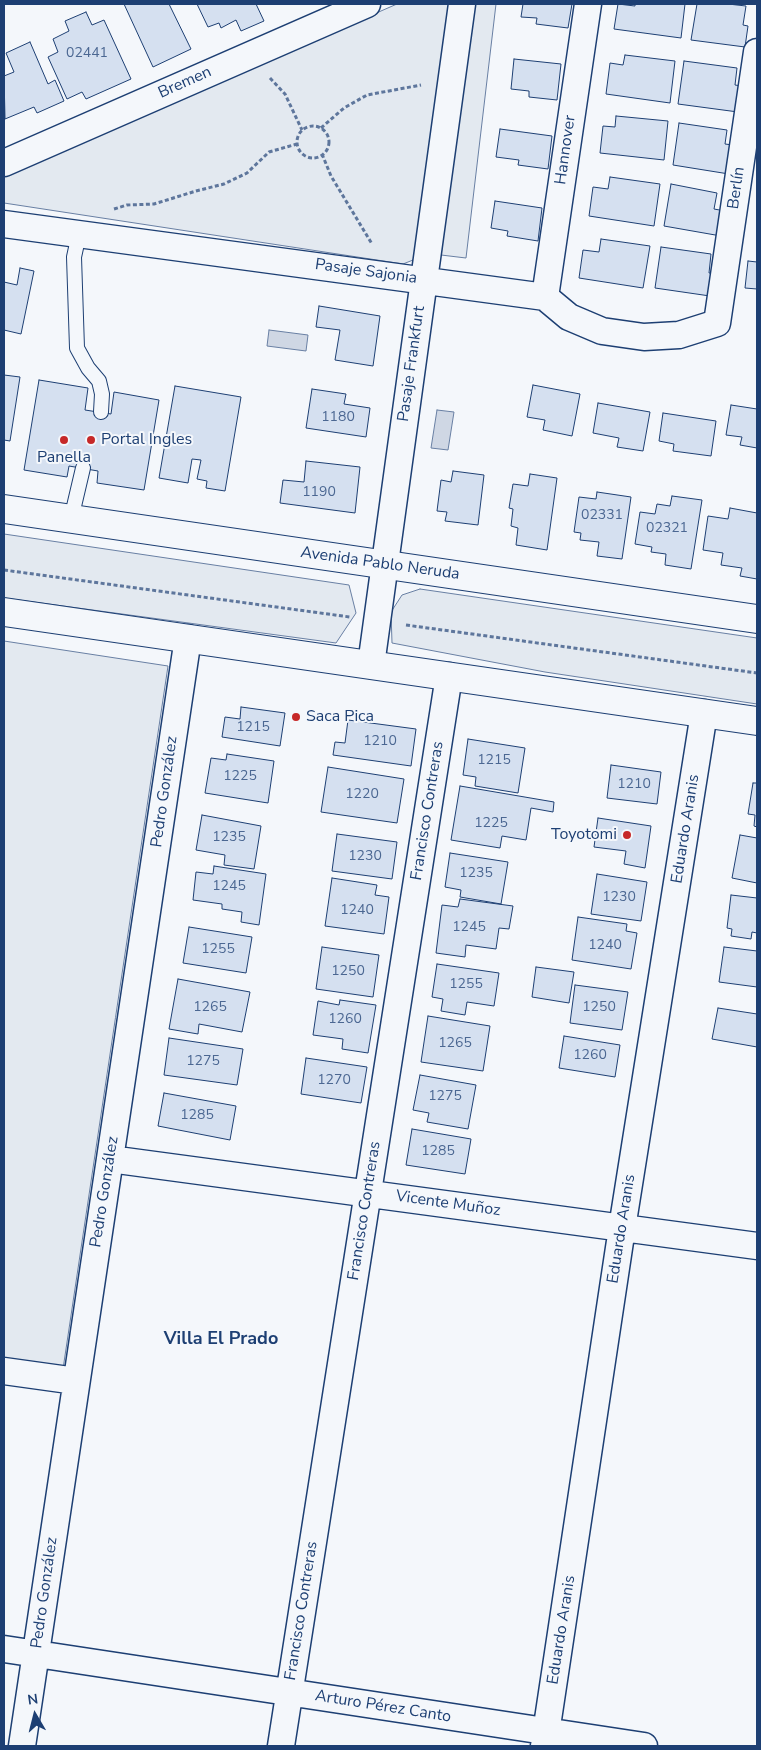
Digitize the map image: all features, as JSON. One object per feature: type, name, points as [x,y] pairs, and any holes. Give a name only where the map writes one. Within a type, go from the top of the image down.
[{"type":"street","name":"Bremen","points":[[4,163],[367,4]]},
{"type":"street","name":"Pasaje Frankfurt","points":[[370,665],[462,4]]},
{"type":"street","name":"Hannover","points":[[545,297],[588,4]]},
{"type":"street","name":"Berlín","points":[[545,297],[569,317],[602,331],[644,337],[679,335],[717,323],[757,52]]},
{"type":"street","name":"Pasaje Sajonia","points":[[4,224],[545,297]]},
{"type":"street","name":"Avenida Pablo Neruda","points":[[4,509],[757,619]]},
{"type":"street","points":[[4,612],[757,721]]},
{"type":"street","name":"Pedro González","points":[[22,1746],[188,638]]},
{"type":"street","name":"Francisco Contreras","points":[[280,1746],[449,676]]},
{"type":"street","name":"Eduardo Aranis","points":[[545,1739],[622,1228],[704,713]]},
{"type":"street","name":"Vicente Muñoz","points":[[110,1159],[757,1246]]},
{"type":"street","points":[[4,1371],[76,1382]]},
{"type":"street","name":"Arturo Pérez Canto","points":[[4,1649],[289,1692],[545,1739],[644,1746]]},
{"type":"lane","points":[[76,234],[74,257],[77,348],[88,368],[99,381],[102,394],[101,412]]},
{"type":"lane","points":[[72,519],[83,468]]},
{"type":"path","points":[[251,54],[285,94],[302,130]]},
{"type":"path","points":[[321,128],[344,108],[367,95],[451,80]]},
{"type":"path","points":[[311,126],[321,128],[328,136],[329,141],[326,151],[312,157],[303,154],[297,144],[302,130],[311,126]]},
{"type":"path","points":[[76,234],[100,214],[127,205],[154,204],[224,184],[247,174],[269,152],[297,144]]},
{"type":"path","points":[[322,154],[331,176],[389,275]]},
{"type":"shaded area","points":[[397,4],[454,4],[420,247],[413,260],[403,264],[4,203],[4,177],[8,174]]},
{"type":"shaded area","points":[[473,4],[496,4],[466,258],[441,255]]},
{"type":"shaded area","points":[[269,330],[308,335],[306,351],[267,346]]},
{"type":"shaded area","points":[[437,410],[454,412],[448,450],[431,448]]},
{"type":"shaded area","points":[[4,534],[349,585],[356,613],[336,643],[4,598]]},
{"type":"shaded area","points":[[420,589],[757,638],[757,704],[545,672],[392,643],[391,612],[402,595]]},
{"type":"shaded area","points":[[4,641],[168,666],[63,1369],[4,1360]]},
{"type":"building","points":[[124,4],[169,4],[191,49],[153,67]]},
{"type":"building","points":[[197,4],[256,4],[264,21],[241,31],[236,20],[221,28],[219,23],[208,27]]},
{"type":"building","points":[[523,4],[572,4],[568,28],[536,24],[537,18],[521,17]]},
{"type":"building","points":[[618,4],[635,6],[635,4],[685,4],[681,38],[614,29]]},
{"type":"building","points":[[697,4],[746,6],[743,25],[748,26],[745,47],[691,40]]},
{"type":"building","points":[[86,12],[92,25],[104,20],[131,79],[86,99],[82,92],[67,99],[48,57],[58,52],[53,39],[69,31],[65,21]]},
{"type":"building","points":[[30,42],[48,84],[55,80],[64,101],[37,113],[34,107],[5,119],[4,76],[14,72],[6,53]]},
{"type":"building","points":[[625,55],[675,61],[670,103],[606,94],[610,63],[623,65]]},
{"type":"building","points":[[514,59],[561,64],[557,100],[529,97],[529,91],[511,89]]},
{"type":"building","points":[[684,61],[737,68],[735,85],[742,86],[738,112],[678,104]]},
{"type":"building","points":[[616,116],[668,121],[664,160],[600,153],[603,126],[615,127]]},
{"type":"building","points":[[679,123],[727,130],[725,144],[733,145],[729,174],[673,165]]},
{"type":"building","points":[[500,129],[552,136],[548,169],[518,165],[519,160],[496,157]]},
{"type":"building","points":[[610,177],[660,184],[654,226],[589,216],[593,187],[608,189]]},
{"type":"building","points":[[671,184],[717,193],[714,209],[725,211],[721,236],[664,226]]},
{"type":"building","points":[[495,201],[542,208],[538,241],[507,236],[508,231],[491,228]]},
{"type":"building","points":[[601,239],[650,246],[643,288],[579,278],[583,250],[599,252]]},
{"type":"building","points":[[661,247],[711,254],[709,273],[714,273],[710,296],[655,288]]},
{"type":"building","points":[[748,261],[757,262],[757,289],[745,288]]},
{"type":"building","points":[[20,268],[34,271],[21,334],[4,330],[4,282],[17,285]]},
{"type":"building","points":[[319,306],[380,316],[373,366],[335,360],[340,330],[316,327]]},
{"type":"building","points":[[4,375],[20,377],[10,441],[4,440]]},
{"type":"building","name":"Portal Ingles","points":[[39,380],[88,388],[85,410],[111,414],[114,392],[159,400],[144,490],[97,483],[98,471],[69,466],[67,477],[24,470]]},
{"type":"building","points":[[533,385],[580,394],[572,436],[543,430],[545,420],[527,417]]},
{"type":"building","points":[[175,386],[241,397],[225,491],[206,488],[207,481],[197,479],[201,460],[192,459],[188,483],[159,478]]},
{"type":"building","points":[[312,389],[346,394],[344,404],[370,408],[366,437],[306,428]]},
{"type":"building","points":[[598,403],[650,412],[643,451],[617,447],[619,438],[593,433]]},
{"type":"building","points":[[731,405],[757,409],[757,448],[740,445],[742,437],[726,435]]},
{"type":"building","points":[[663,413],[716,421],[711,456],[673,451],[674,444],[659,441]]},
{"type":"building","points":[[306,461],[360,467],[355,513],[280,503],[283,480],[304,482]]},
{"type":"building","points":[[453,471],[484,475],[478,525],[445,521],[447,512],[437,511],[441,480],[451,482]]},
{"type":"building","points":[[530,474],[557,478],[547,550],[516,545],[518,528],[511,526],[513,509],[509,508],[513,484],[528,486]]},
{"type":"building","points":[[597,492],[631,497],[622,559],[597,556],[599,542],[580,540],[581,533],[574,532],[579,497],[596,499]]},
{"type":"building","points":[[672,496],[702,500],[691,569],[665,565],[666,554],[651,552],[652,547],[635,544],[640,512],[655,514],[657,504],[670,506]]},
{"type":"building","points":[[730,508],[757,513],[757,579],[740,576],[742,568],[721,565],[723,553],[703,550],[708,516],[728,519]]},
{"type":"building","points":[[241,707],[285,713],[280,746],[222,737],[225,717],[240,719]]},
{"type":"building","points":[[348,720],[416,729],[411,766],[333,755],[335,742],[345,743]]},
{"type":"building","points":[[468,739],[525,748],[518,793],[475,786],[476,777],[463,775]]},
{"type":"building","points":[[227,754],[274,761],[268,803],[205,793],[211,758],[226,760]]},
{"type":"building","points":[[611,765],[661,772],[657,804],[607,798]]},
{"type":"building","points":[[328,767],[404,779],[397,823],[321,812]]},
{"type":"building","points":[[753,783],[757,783],[757,827],[754,826],[755,815],[748,814]]},
{"type":"building","points":[[460,786],[554,802],[553,812],[531,808],[526,840],[502,836],[500,848],[451,840]]},
{"type":"building","points":[[202,815],[261,826],[254,869],[224,865],[225,855],[196,850]]},
{"type":"building","points":[[598,818],[651,826],[645,868],[624,864],[626,851],[594,847]]},
{"type":"building","points":[[337,834],[397,842],[392,879],[332,871]]},
{"type":"building","points":[[740,835],[757,838],[757,883],[732,878]]},
{"type":"building","points":[[450,853],[508,862],[501,904],[460,897],[461,890],[445,887]]},
{"type":"building","points":[[214,866],[266,874],[259,925],[241,922],[242,912],[222,909],[222,904],[193,900],[196,872],[213,874]]},
{"type":"building","points":[[597,874],[647,882],[641,921],[591,914]]},
{"type":"building","points":[[332,878],[377,885],[375,895],[389,897],[384,934],[325,926]]},
{"type":"building","points":[[731,895],[757,898],[757,933],[752,932],[751,939],[731,936],[732,929],[727,928]]},
{"type":"building","points":[[460,899],[513,906],[509,929],[499,928],[496,949],[466,945],[465,957],[436,953],[442,905],[458,907]]},
{"type":"building","points":[[578,917],[627,924],[626,931],[637,933],[631,969],[572,960]]},
{"type":"building","points":[[189,927],[252,937],[246,973],[183,963]]},
{"type":"building","points":[[322,947],[379,955],[373,997],[316,989]]},
{"type":"building","points":[[724,947],[757,951],[757,987],[719,982]]},
{"type":"building","points":[[437,964],[499,973],[494,1006],[467,1002],[465,1015],[441,1011],[443,999],[432,997]]},
{"type":"building","points":[[536,967],[574,972],[569,1003],[532,997]]},
{"type":"building","points":[[178,979],[250,992],[242,1032],[199,1024],[198,1034],[169,1029]]},
{"type":"building","points":[[575,985],[628,992],[622,1030],[570,1023]]},
{"type":"building","points":[[340,1000],[376,1005],[368,1053],[342,1049],[343,1039],[313,1035],[318,1001],[339,1005]]},
{"type":"building","points":[[718,1008],[757,1014],[757,1047],[712,1039]]},
{"type":"building","points":[[428,1016],[490,1026],[483,1071],[421,1062]]},
{"type":"building","points":[[564,1036],[620,1045],[615,1077],[559,1068]]},
{"type":"building","points":[[169,1038],[243,1049],[237,1085],[164,1075]]},
{"type":"building","points":[[306,1058],[367,1067],[361,1103],[301,1094]]},
{"type":"building","points":[[420,1075],[476,1085],[468,1129],[427,1122],[429,1113],[413,1110]]},
{"type":"building","points":[[164,1093],[236,1106],[230,1140],[158,1126]]},
{"type":"building","points":[[412,1129],[471,1139],[465,1174],[406,1165]]},
{"type":"place","name":"Panella","points":[[64,440]]},
{"type":"place","name":"Portal Ingles","points":[[91,440]]},
{"type":"place","name":"Saca Pica","points":[[296,717]]},
{"type":"place","name":"Toyotomi","points":[[627,835]]},
{"type":"district","name":"Villa El Prado","points":[[221,1340]]}]
